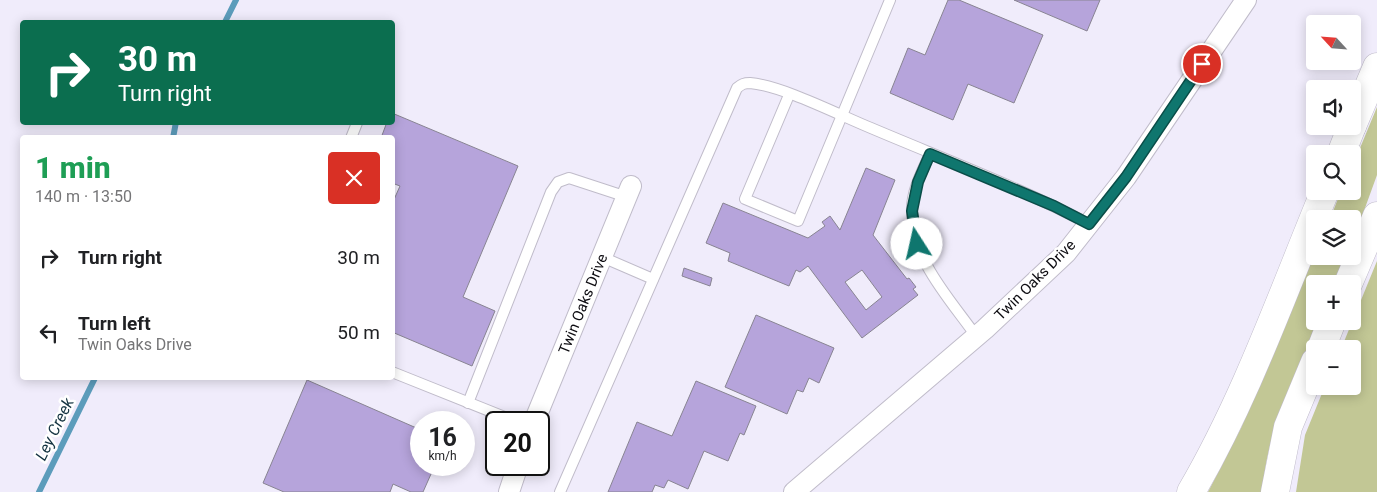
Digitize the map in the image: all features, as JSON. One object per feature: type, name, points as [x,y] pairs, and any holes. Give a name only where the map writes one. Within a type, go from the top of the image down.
[{"type":"main road","points":[[1361,105],[1377,68]]},
{"type":"main road","points":[[1191,492],[1210,460],[1241,393],[1321,200]]},
{"type":"main road","points":[[1352,275],[1377,216]]},
{"type":"main road","points":[[1275,492],[1288,427],[1306,384]]},
{"type":"street","name":"Twin Oaks Drive","points":[[794,492],[976,336],[1066,253],[1126,177],[1246,0]]},
{"type":"street","name":"Twin Oaks Drive","points":[[539,411],[629,192]]},
{"type":"street","points":[[509,492],[514,476]]},
{"type":"lane","points":[[789,95],[744,199],[798,221],[843,117],[890,0]]},
{"type":"lane","points":[[560,492],[737,88],[743,83],[751,83],[789,95],[843,117],[1054,206],[1089,224]]},
{"type":"lane","points":[[930,154],[918,182],[912,211],[917,244],[927,266],[976,336]]},
{"type":"lane","points":[[468,402],[551,192],[558,182],[569,178],[629,192]]},
{"type":"lane","points":[[602,257],[653,279]]},
{"type":"lane","points":[[395,373],[490,411]]},
{"type":"green space","points":[[1377,107],[1377,175],[1361,219],[1361,210],[1334,210],[1337,200],[1361,200],[1361,146]]},
{"type":"green space","points":[[1377,261],[1377,492],[1296,492],[1305,435],[1321,395],[1361,395],[1361,340],[1345,340],[1349,330],[1361,330],[1361,300]]},
{"type":"green space","points":[[1310,265],[1342,265],[1339,275],[1306,275],[1306,330],[1316,330],[1311,340],[1306,340],[1306,352],[1276,426],[1265,470],[1263,492],[1208,492],[1241,428]]},
{"type":"building","points":[[948,0],[959,0],[1043,35],[1014,103],[968,84],[953,120],[890,93],[908,48],[925,55]]},
{"type":"building","points":[[1014,0],[1100,0],[1087,31]]},
{"type":"building","points":[[395,114],[518,166],[463,297],[495,311],[472,366],[395,333],[395,197],[400,186],[395,184],[395,135],[382,135],[386,125],[395,125]]},
{"type":"building","points":[[866,168],[895,180],[873,235],[907,279],[909,278],[916,287],[913,289],[918,295],[862,338],[808,266],[800,272],[796,270],[789,286],[728,261],[730,253],[706,243],[723,203],[808,238],[825,226],[822,222],[830,216],[840,230]],"holes":[[[862,270],[882,297],[866,310],[845,282]]]},
{"type":"building","points":[[684,268],[712,278],[710,286],[682,276]]},
{"type":"building","points":[[756,315],[834,348],[819,383],[809,378],[803,392],[797,390],[787,414],[725,387]]},
{"type":"building","points":[[307,380],[410,425],[410,476],[430,476],[423,492],[411,492],[393,484],[390,492],[284,492],[263,483]]},
{"type":"building","points":[[696,381],[756,406],[744,435],[740,433],[728,461],[704,451],[688,489],[668,480],[664,488],[655,485],[652,492],[608,492],[637,422],[672,436]]},
{"type":"waterway","name":"Ley Creek","points":[[226,20],[236,0]]},
{"type":"waterway","name":"Ley Creek","points":[[174,135],[175,125]]},
{"type":"waterway","name":"Ley Creek","points":[[39,492],[94,380]]},
{"type":"route","points":[[917,244],[912,211],[918,182],[930,154],[1054,206],[1089,224],[1126,177],[1202,64]]}]
